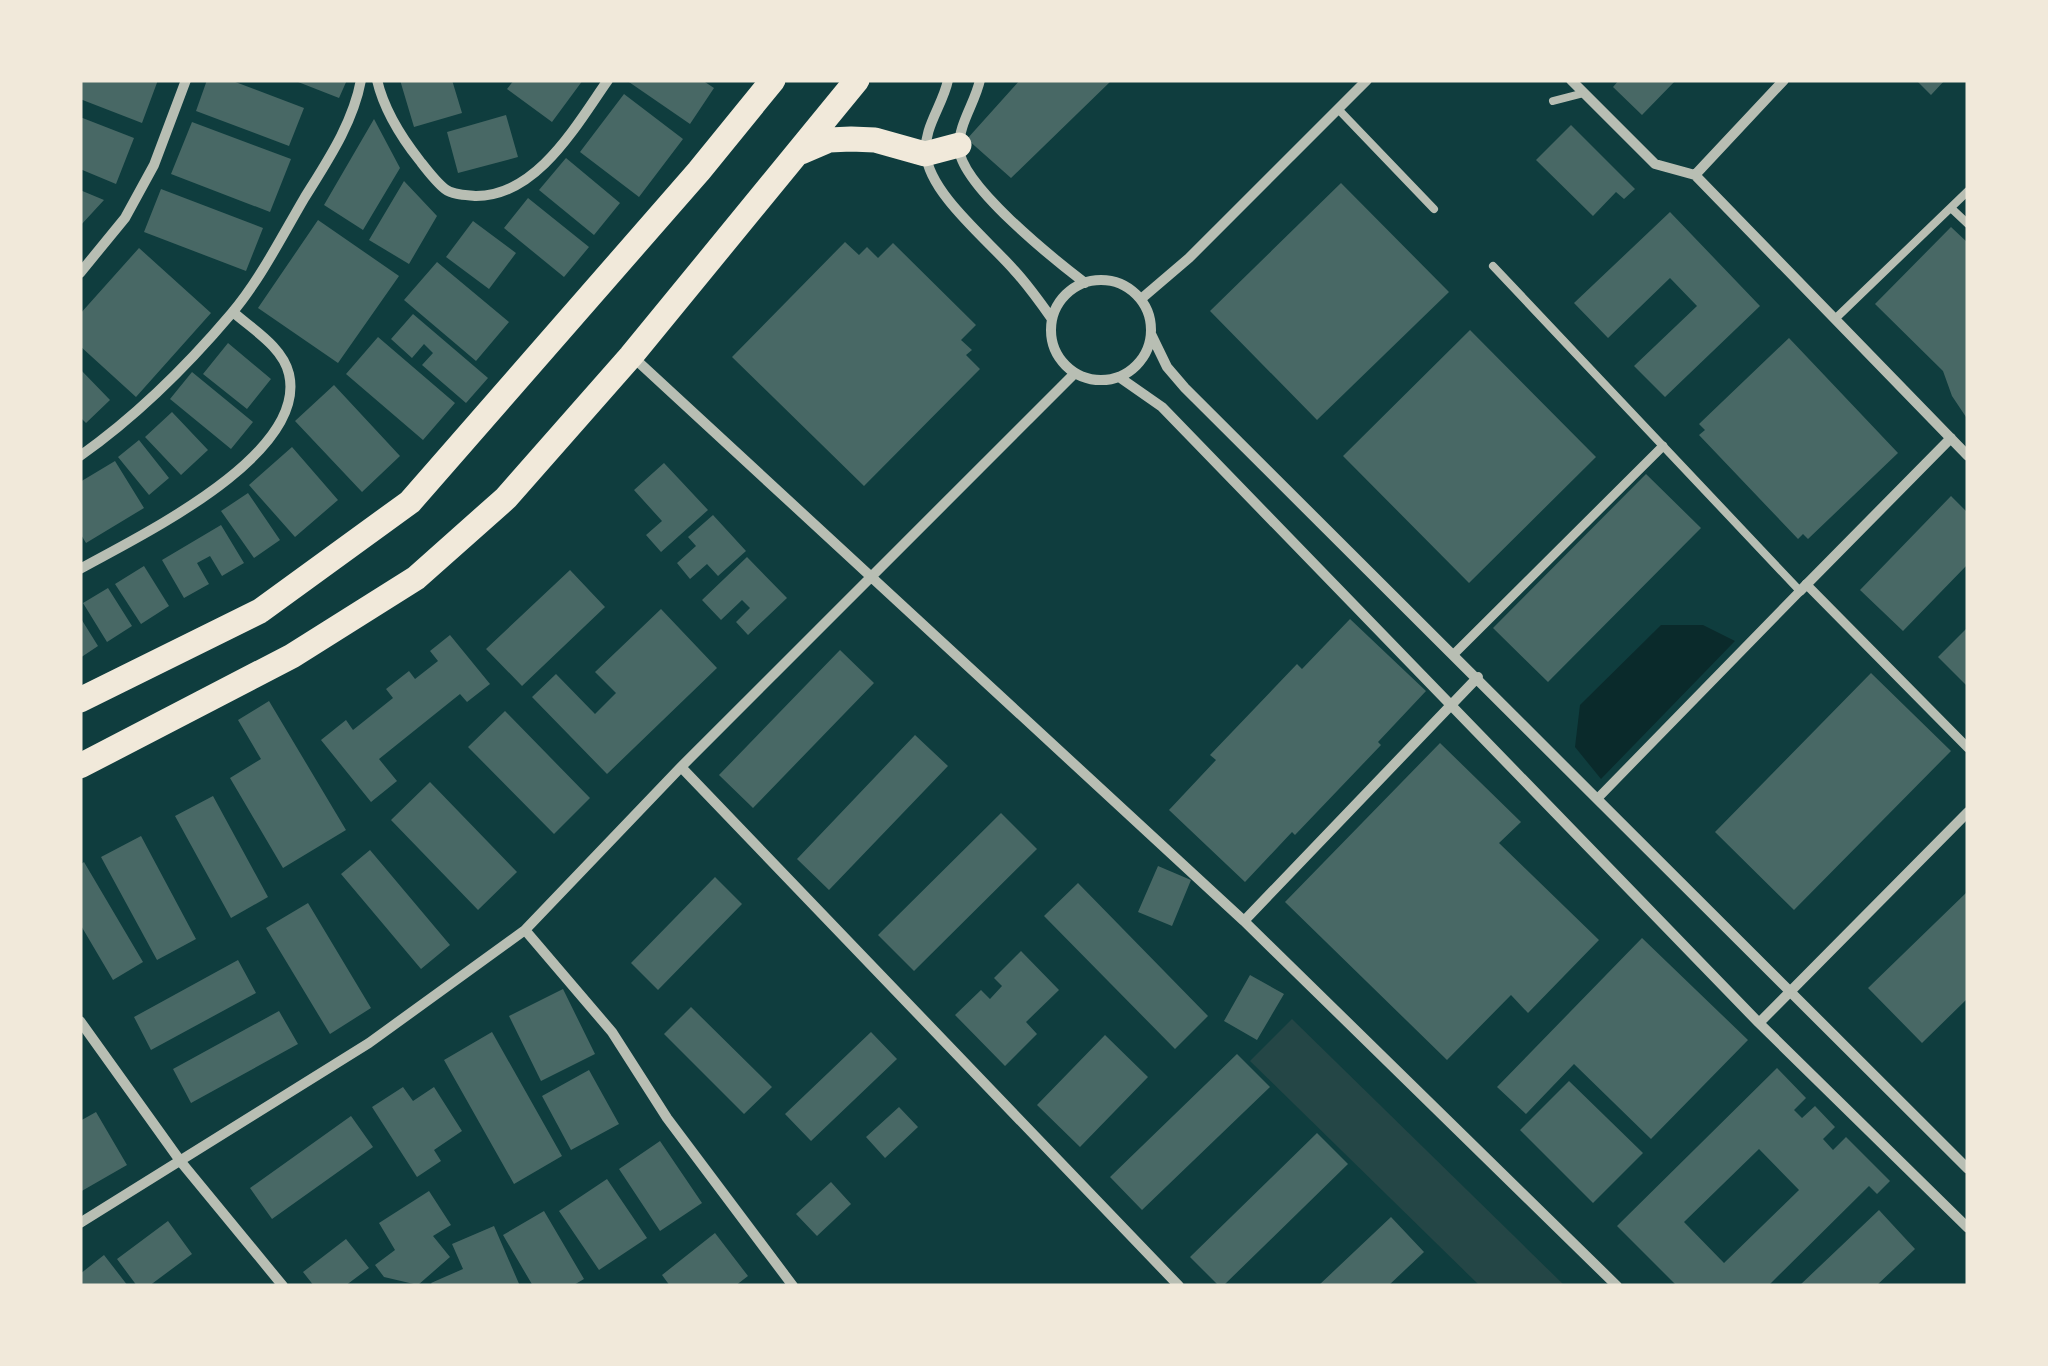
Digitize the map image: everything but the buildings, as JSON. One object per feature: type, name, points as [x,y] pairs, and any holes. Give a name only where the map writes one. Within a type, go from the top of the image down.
[{"type":"main road","points":[[80,700],[260,611],[410,502],[699,171],[773,80]]},
{"type":"main road","points":[[80,766],[292,656],[416,578],[506,498],[632,356],[857,80]]},
{"type":"main road","points":[[796,154],[829,140],[851,138],[875,140],[926,154],[958,145]]},
{"type":"street","points":[[80,272],[132,205],[154,164],[186,80]]},
{"type":"street","points":[[80,456],[157,392],[233,312],[338,144],[362,80]]},
{"type":"street","points":[[377,80],[392,122],[446,190],[486,196],[506,191],[536,172],[566,140],[608,80]]},
{"type":"street","points":[[948,80],[932,122],[926,154],[931,174],[940,190],[1013,268],[1052,319],[1055,350],[1063,363],[1089,379],[1120,377],[1144,358],[1151,334]]},
{"type":"street","points":[[980,80],[958,145],[966,169],[1020,230],[1084,283]]},
{"type":"street","points":[[1141,299],[1189,258],[1367,80]]},
{"type":"street","points":[[1571,80],[1655,164],[1695,175],[1968,456]]},
{"type":"street","points":[[1695,175],[1784,80]]},
{"type":"street","points":[[1052,319],[1064,297],[1084,283],[1116,282],[1141,299],[1149,313],[1151,334],[1167,366],[1185,388],[1968,1168]]},
{"type":"street","points":[[80,568],[170,519],[225,481],[282,421],[290,399],[289,373],[278,351],[233,312]]},
{"type":"street","points":[[632,356],[1244,921],[1617,1286]]},
{"type":"street","points":[[80,1224],[369,1043],[525,930],[681,767],[1075,373]]},
{"type":"street","points":[[1120,377],[1162,407],[1759,1022],[1968,1228]]},
{"type":"street","points":[[1598,798],[1951,438]]},
{"type":"street","points":[[1454,654],[1663,446]]},
{"type":"street","points":[[1803,587],[1968,748]]},
{"type":"street","points":[[1244,921],[1478,678]]},
{"type":"street","points":[[681,767],[1179,1286]]},
{"type":"street","points":[[1759,1022],[1968,812]]},
{"type":"street","points":[[525,930],[612,1032],[666,1118],[794,1286]]},
{"type":"street","points":[[80,1021],[182,1162],[284,1286]]},
{"type":"lane","points":[[1552,101],[1584,93]]},
{"type":"lane","points":[[1338,108],[1434,209]]},
{"type":"lane","points":[[1834,319],[1968,191]]},
{"type":"lane","points":[[1951,208],[1968,224]]},
{"type":"lane","points":[[1493,266],[1803,587]]},
{"type":"shaded area","points":[[1661,625],[1703,625],[1735,641],[1601,779],[1575,747],[1580,705]]},
{"type":"shaded area","points":[[1292,1019],[1565,1286],[1480,1286],[1250,1061]]}]
